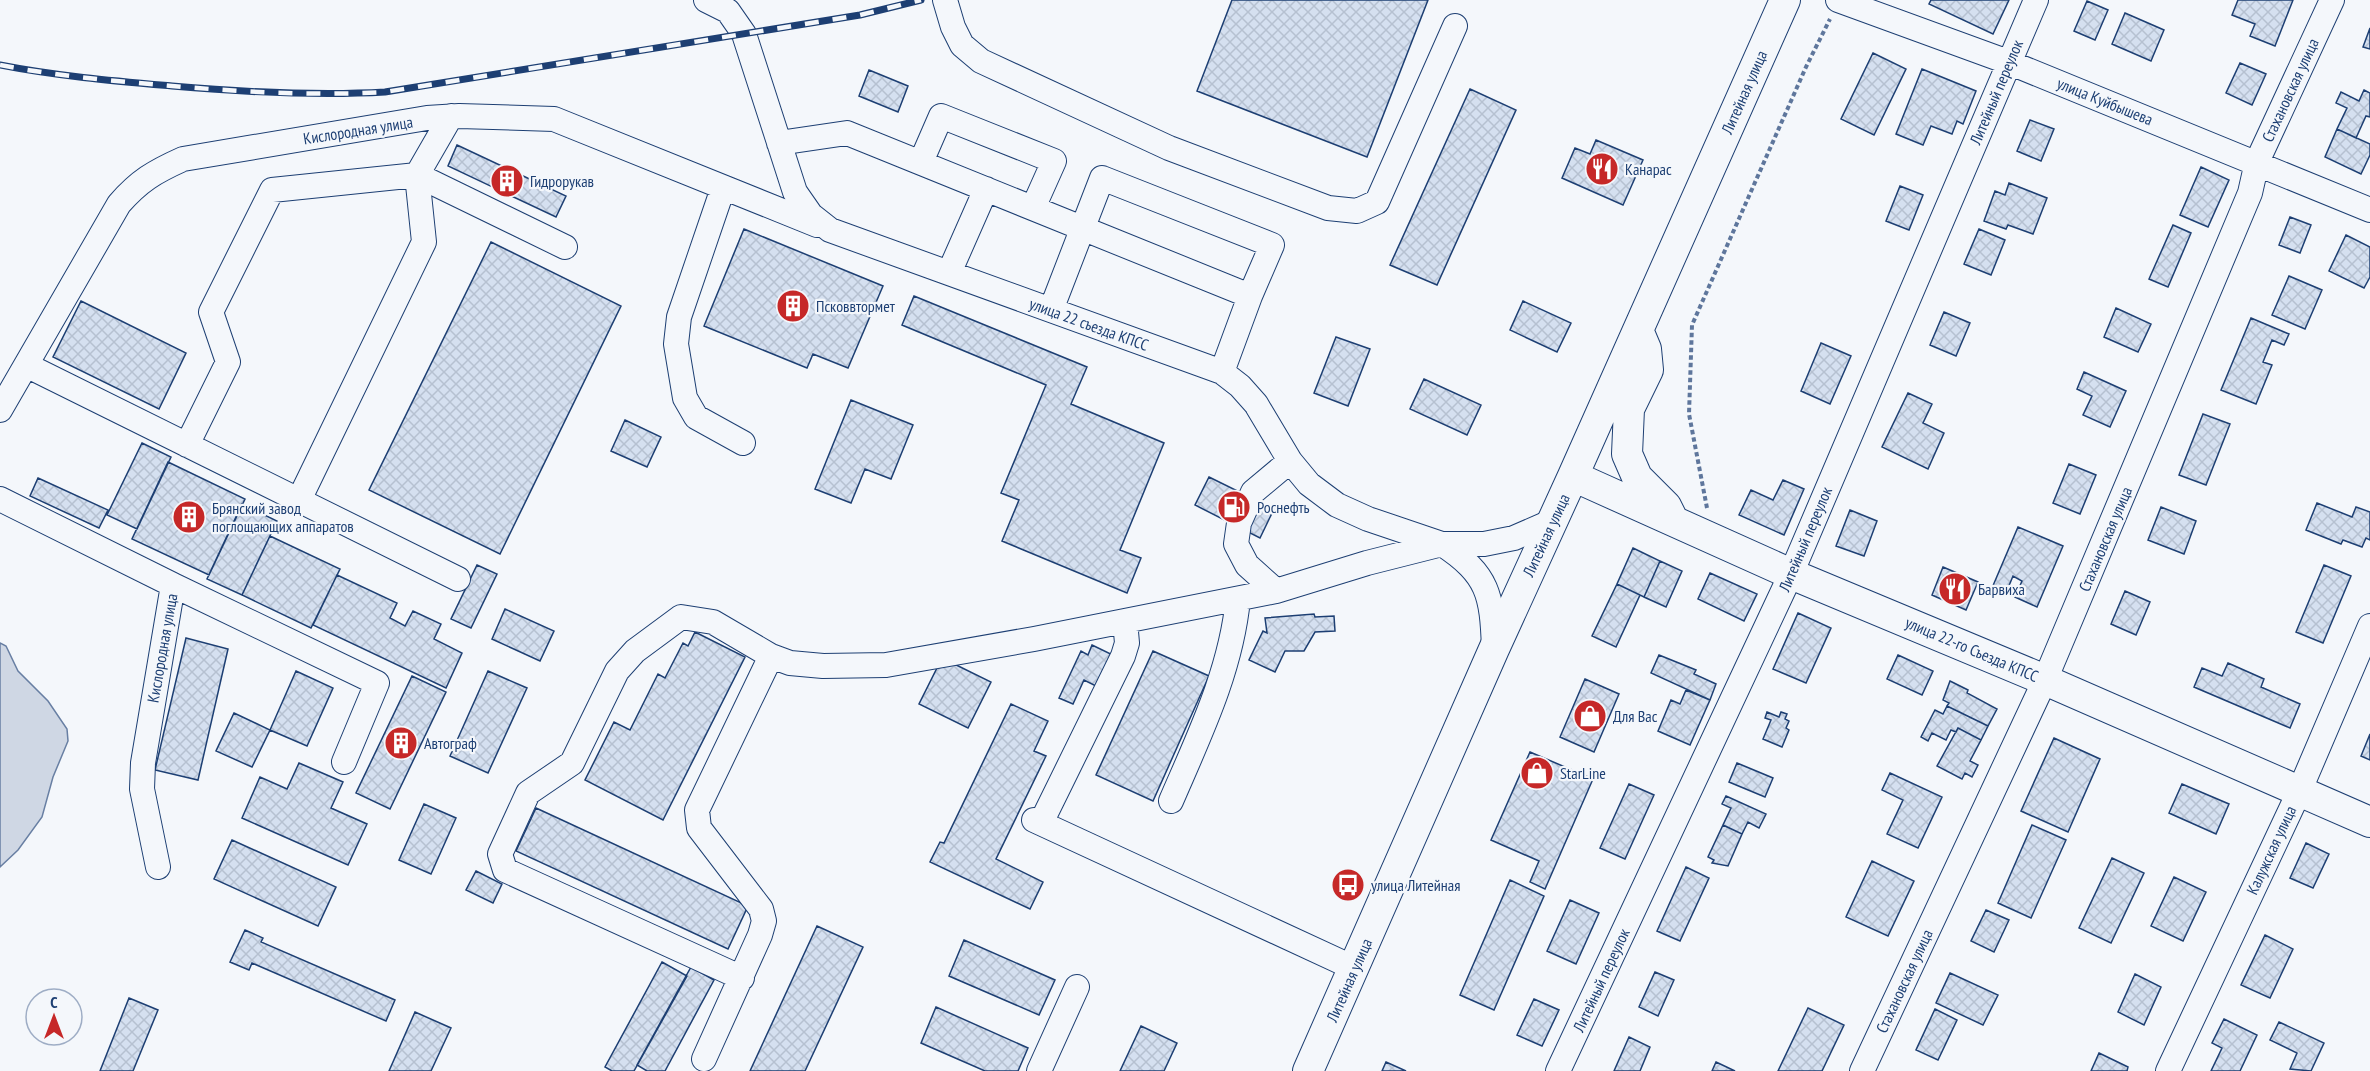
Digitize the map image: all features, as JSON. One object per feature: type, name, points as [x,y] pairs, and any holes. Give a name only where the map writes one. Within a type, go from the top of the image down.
[{"type":"main road","name":"Литейная улица","points":[[1308,1071],[1785,0]]},
{"type":"main road","points":[[1638,330],[1646,349],[1648,370],[1629,409],[1627,454],[1637,477],[1666,506],[1674,521]]},
{"type":"main road","name":"улица 22-го Съезда КПСС","points":[[1573,476],[1791,574],[2045,680],[2370,822]]},
{"type":"street","name":"улица 22 съезда КПСС","points":[[706,0],[728,11],[744,34],[789,177],[802,204],[811,215],[830,230],[1222,372],[1240,386],[1256,404],[1290,461],[1309,484],[1336,505],[1368,519],[1442,544],[1484,544],[1514,538],[1552,521]]},
{"type":"street","points":[[945,0],[953,27],[962,45],[981,60],[1169,148],[1328,207],[1357,212],[1377,202],[1455,26]]},
{"type":"street","name":"улица Куйбышева","points":[[1839,0],[2008,62],[2370,210]]},
{"type":"street","name":"Литейный переулок","points":[[1558,1071],[1791,574],[2036,0]]},
{"type":"street","name":"Стахановская улица","points":[[1862,1071],[2045,680],[2250,193],[2257,162],[2332,0]]},
{"type":"street","points":[[299,500],[424,242],[417,175],[451,116]]},
{"type":"street","name":"Кислородная улица","points":[[0,410],[119,204],[136,184],[155,171],[183,159],[427,118],[451,116],[554,119],[830,230]]},
{"type":"street","points":[[921,162],[941,116],[1054,161],[1033,208]]},
{"type":"street","points":[[779,143],[847,133],[1250,296]]},
{"type":"street","points":[[187,444],[228,362],[211,312],[272,190],[417,175],[565,247]]},
{"type":"street","points":[[1051,310],[1102,178],[1272,245],[1222,372]]},
{"type":"street","points":[[723,188],[679,317],[676,344],[685,398],[696,417],[743,443]]},
{"type":"street","points":[[949,273],[986,189]]},
{"type":"street","points":[[26,365],[458,579]]},
{"type":"street","points":[[1276,591],[1247,565],[1236,544],[1239,523],[1253,492],[1290,461]]},
{"type":"street","name":"Кислородная улица","points":[[0,499],[173,585],[143,763],[142,789],[158,867]]},
{"type":"street","points":[[742,978],[505,870],[500,854],[528,793],[572,763],[616,671],[635,651],[681,617],[713,622],[771,656],[790,663],[886,665],[1276,591],[1367,563],[1442,544],[1465,559],[1487,591],[1492,616],[1494,649]]},
{"type":"street","points":[[173,585],[377,683],[344,762]]},
{"type":"street","points":[[1171,801],[1215,699],[1235,626],[1238,599]]},
{"type":"street","points":[[1125,621],[1127,643],[1123,656],[1038,821],[1354,968]]},
{"type":"street","name":"Калужская улица","points":[[2168,1071],[2299,792],[2370,626]]},
{"type":"street","points":[[704,1059],[742,978],[764,921],[761,909],[699,828],[697,810],[771,656]]},
{"type":"street","points":[[1039,1071],[1077,987]]},
{"type":"path","points":[[1702,534],[1709,520],[1689,414],[1692,325],[1806,67],[1839,0]]},
{"type":"shaded area","points":[[0,643],[6,646],[18,671],[48,701],[67,729],[68,741],[53,777],[42,817],[18,850],[0,867]]},
{"type":"building","points":[[1232,0],[1428,0],[1367,157],[1197,91]]},
{"type":"building","points":[[1931,0],[2009,0],[1993,34],[1929,4]]},
{"type":"building","points":[[2238,0],[2293,0],[2275,46],[2250,36],[2255,24],[2232,15]]},
{"type":"building","points":[[2087,1],[2108,10],[2095,40],[2074,31]]},
{"type":"building","points":[[2125,13],[2164,30],[2151,61],[2112,44]]},
{"type":"building","points":[[2370,28],[2370,49],[2363,47]]},
{"type":"building","points":[[1873,53],[1906,69],[1874,135],[1841,119]]},
{"type":"building","points":[[2240,63],[2266,74],[2252,105],[2226,93]]},
{"type":"building","points":[[1922,69],[1976,91],[1963,124],[1957,121],[1952,134],[1931,126],[1923,145],[1896,134]]},
{"type":"building","points":[[869,70],[908,86],[898,112],[859,96]]},
{"type":"building","points":[[1470,89],[1516,110],[1437,285],[1390,265]]},
{"type":"building","points":[[2364,90],[2370,93],[2370,117],[2366,116],[2356,138],[2337,129],[2347,108],[2336,103],[2341,92],[2359,101]]},
{"type":"building","points":[[2030,120],[2054,129],[2041,161],[2017,151]]},
{"type":"building","points":[[2337,129],[2370,144],[2370,155],[2361,174],[2325,157]]},
{"type":"building","name":"Канарас","points":[[1596,140],[1643,160],[1623,205],[1562,178],[1575,148],[1590,154]]},
{"type":"building","name":"Гидрорукав","points":[[457,145],[566,196],[556,217],[448,166]]},
{"type":"building","points":[[2201,167],[2229,180],[2208,227],[2180,215]]},
{"type":"building","points":[[2009,183],[2047,198],[2033,234],[2008,225],[2006,229],[1984,221],[1995,191],[2005,195]]},
{"type":"building","points":[[1900,186],[1923,195],[1909,230],[1886,221]]},
{"type":"building","points":[[2290,217],[2311,225],[2300,253],[2279,245]]},
{"type":"building","points":[[2173,225],[2191,233],[2168,287],[2149,279]]},
{"type":"building","name":"Псковвтормет","points":[[744,229],[883,286],[848,368],[813,354],[807,368],[704,326]]},
{"type":"building","points":[[1979,229],[2005,240],[1991,275],[1964,264]]},
{"type":"building","points":[[2346,235],[2370,247],[2370,277],[2364,288],[2329,271]]},
{"type":"building","points":[[491,242],[621,306],[500,554],[369,490]]},
{"type":"building","points":[[2289,276],[2322,290],[2305,329],[2272,315]]},
{"type":"building","points":[[914,296],[1087,367],[1071,404],[1164,443],[1120,550],[1141,558],[1127,593],[1002,541],[1019,500],[1001,493],[1046,385],[902,325]]},
{"type":"building","points":[[81,301],[186,353],[159,409],[53,357]]},
{"type":"building","points":[[1523,301],[1571,323],[1557,352],[1510,330]]},
{"type":"building","points":[[2116,308],[2151,324],[2138,352],[2104,337]]},
{"type":"building","points":[[1944,312],[1970,323],[1956,356],[1930,345]]},
{"type":"building","points":[[2251,318],[2289,334],[2284,345],[2272,340],[2263,362],[2272,365],[2256,404],[2221,390]]},
{"type":"building","points":[[1336,337],[1370,349],[1348,406],[1314,393]]},
{"type":"building","points":[[1821,343],[1851,356],[1830,404],[1801,391]]},
{"type":"building","points":[[2084,372],[2126,391],[2110,427],[2083,415],[2092,396],[2077,389]]},
{"type":"building","points":[[1424,379],[1481,405],[1467,435],[1410,409]]},
{"type":"building","points":[[1908,393],[1932,404],[1923,423],[1944,433],[1928,469],[1882,447]]},
{"type":"building","points":[[851,400],[913,425],[891,479],[865,469],[851,503],[815,489]]},
{"type":"building","points":[[2203,414],[2230,424],[2206,485],[2179,475]]},
{"type":"building","points":[[625,420],[661,437],[647,467],[611,451]]},
{"type":"building","points":[[142,443],[171,457],[137,529],[107,515]]},
{"type":"building","name":"Брянский завод поглощающих аппаратов","points":[[168,462],[245,499],[209,575],[132,539]]},
{"type":"building","points":[[2069,464],[2096,475],[2080,514],[2053,503]]},
{"type":"building","name":"Роснефть","points":[[1209,477],[1274,509],[1260,538],[1195,505]]},
{"type":"building","points":[[38,478],[108,510],[99,528],[30,496]]},
{"type":"building","points":[[1783,480],[1804,489],[1784,535],[1739,515],[1751,490],[1773,500]]},
{"type":"building","points":[[2317,503],[2352,517],[2356,507],[2370,512],[2370,540],[2366,538],[2362,547],[2343,540],[2341,544],[2306,530]]},
{"type":"building","points":[[242,504],[277,521],[242,595],[207,579]]},
{"type":"building","points":[[2161,507],[2196,521],[2184,554],[2148,540]]},
{"type":"building","points":[[1850,510],[1877,521],[1864,556],[1836,546]]},
{"type":"building","points":[[2018,527],[2063,546],[2037,607],[2015,597],[2022,581],[2013,576],[2006,593],[1992,588]]},
{"type":"building","points":[[270,536],[340,569],[311,628],[242,595]]},
{"type":"building","points":[[1633,548],[1660,561],[1644,597],[1617,584]]},
{"type":"building","points":[[1660,561],[1682,571],[1666,607],[1644,597]]},
{"type":"building","points":[[477,565],[497,574],[471,628],[451,619]]},
{"type":"building","points":[[2324,565],[2351,576],[2323,643],[2296,632]]},
{"type":"building","name":"Барвиха","points":[[1943,567],[1978,582],[1966,610],[1932,595]]},
{"type":"building","points":[[1710,573],[1757,594],[1744,621],[1698,599]]},
{"type":"building","points":[[337,575],[397,603],[390,618],[405,626],[413,611],[441,624],[434,639],[462,653],[446,688],[313,625]]},
{"type":"building","points":[[1617,584],[1640,595],[1616,647],[1592,636]]},
{"type":"building","points":[[2125,591],[2150,602],[2136,635],[2111,624]]},
{"type":"building","points":[[505,609],[554,631],[540,661],[492,639]]},
{"type":"building","points":[[1798,613],[1831,628],[1806,683],[1773,669]]},
{"type":"building","points":[[1314,614],[1315,617],[1334,616],[1335,631],[1315,632],[1304,651],[1285,651],[1275,672],[1249,660],[1263,631],[1267,633],[1265,618]]},
{"type":"building","points":[[695,632],[745,657],[663,820],[585,780],[614,722],[630,730],[658,674],[665,678],[683,643],[688,646]]},
{"type":"building","points":[[186,638],[228,649],[198,780],[155,770]]},
{"type":"building","points":[[1092,645],[1117,657],[1102,689],[1084,680],[1073,704],[1059,698],[1081,651],[1088,655]]},
{"type":"building","points":[[1153,651],[1209,676],[1153,801],[1096,775]]},
{"type":"building","points":[[1659,655],[1696,670],[1694,674],[1716,684],[1710,700],[1651,673]]},
{"type":"building","points":[[1898,655],[1933,671],[1922,695],[1887,679]]},
{"type":"building","points":[[942,658],[991,682],[968,728],[919,704]]},
{"type":"building","points":[[2228,663],[2264,679],[2261,687],[2300,704],[2290,728],[2194,687],[2202,668],[2222,676]]},
{"type":"building","points":[[296,671],[333,688],[307,746],[270,730]]},
{"type":"building","points":[[488,671],[527,688],[488,773],[450,756]]},
{"type":"building","name":"Автограф","points":[[412,676],[446,692],[390,809],[356,793]]},
{"type":"building","name":"Для Вас","points":[[1585,679],[1619,694],[1594,752],[1560,737]]},
{"type":"building","points":[[1950,681],[1997,709],[1988,726],[1947,706],[1949,703],[1943,700]]},
{"type":"building","points":[[1686,690],[1710,700],[1690,745],[1658,731],[1671,700],[1680,704]]},
{"type":"building","points":[[1011,704],[1048,721],[1034,751],[1046,756],[996,859],[1043,882],[1030,909],[930,862],[940,842],[944,843]]},
{"type":"building","points":[[1947,706],[1988,726],[1981,740],[1958,728],[1956,732],[1951,730],[1946,740],[1932,733],[1928,741],[1921,737],[1935,710],[1943,714]]},
{"type":"building","points":[[1767,712],[1779,717],[1781,712],[1787,714],[1785,719],[1789,721],[1786,728],[1789,730],[1782,747],[1763,739],[1771,720],[1765,718]]},
{"type":"building","points":[[234,713],[270,730],[252,767],[216,751]]},
{"type":"building","points":[[1958,728],[1981,740],[1970,761],[1978,765],[1972,777],[1965,773],[1962,779],[1937,766]]},
{"type":"building","points":[[2370,734],[2370,760],[2361,756]]},
{"type":"building","points":[[2054,738],[2100,759],[2068,832],[2021,811]]},
{"type":"building","points":[[1530,752],[1593,779],[1545,889],[1530,882],[1539,861],[1491,840]]},
{"type":"building","points":[[299,763],[343,782],[331,808],[367,824],[348,865],[242,818],[260,777],[287,789]]},
{"type":"building","points":[[1737,763],[1773,778],[1765,797],[1729,782]]},
{"type":"building","points":[[1890,773],[1942,797],[1918,848],[1887,834],[1903,800],[1882,790]]},
{"type":"building","points":[[1629,784],[1654,795],[1625,859],[1600,848]]},
{"type":"building","points":[[2182,784],[2229,804],[2216,834],[2169,813]]},
{"type":"building","points":[[1726,796],[1766,814],[1759,828],[1748,822],[1742,834],[1723,825],[1731,808],[1722,804]]},
{"type":"building","points":[[424,804],[456,818],[431,874],[399,860]]},
{"type":"building","points":[[536,808],[748,906],[728,949],[516,851]]},
{"type":"building","points":[[1723,825],[1742,834],[1728,866],[1712,863],[1714,860],[1708,857]]},
{"type":"building","points":[[2032,825],[2066,840],[2031,918],[1998,903]]},
{"type":"building","points":[[232,840],[336,887],[318,926],[214,879]]},
{"type":"building","points":[[2306,843],[2329,854],[2313,888],[2290,878]]},
{"type":"building","points":[[2112,858],[2144,873],[2111,943],[2079,928]]},
{"type":"building","points":[[1872,861],[1914,881],[1888,936],[1846,917]]},
{"type":"building","points":[[1686,867],[1709,878],[1680,941],[1657,931]]},
{"type":"building","points":[[476,871],[502,884],[493,903],[466,890]]},
{"type":"building","points":[[2174,877],[2206,892],[2183,941],[2151,926]]},
{"type":"building","points":[[1510,880],[1544,896],[1494,1010],[1460,995]]},
{"type":"building","points":[[1570,900],[1599,913],[1576,964],[1547,951]]},
{"type":"building","points":[[1986,910],[2009,920],[1994,952],[1971,941]]},
{"type":"building","points":[[817,926],[863,947],[805,1071],[750,1071]]},
{"type":"building","points":[[245,930],[263,938],[261,942],[395,1000],[386,1021],[252,963],[249,970],[230,962]]},
{"type":"building","points":[[2265,935],[2293,949],[2270,998],[2241,985]]},
{"type":"building","points":[[964,940],[1055,980],[1039,1015],[949,976]]},
{"type":"building","points":[[662,962],[687,976],[634,1071],[612,1071],[605,1067]]},
{"type":"building","points":[[691,967],[714,980],[665,1071],[647,1071],[637,1065]]},
{"type":"building","points":[[1655,972],[1674,980],[1658,1016],[1639,1007]]},
{"type":"building","points":[[1950,973],[1998,995],[1983,1025],[1936,1003]]},
{"type":"building","points":[[2135,974],[2161,987],[2144,1025],[2118,1012]]},
{"type":"building","points":[[129,998],[158,1010],[133,1071],[100,1071]]},
{"type":"building","points":[[1534,999],[1559,1010],[1542,1046],[1517,1035]]},
{"type":"building","points":[[936,1007],[1028,1048],[1018,1071],[985,1071],[921,1043]]},
{"type":"building","points":[[1808,1008],[1844,1025],[1822,1071],[1778,1071]]},
{"type":"building","points":[[1935,1009],[1957,1020],[1938,1060],[1916,1050]]},
{"type":"building","points":[[415,1012],[451,1028],[431,1071],[389,1071]]},
{"type":"building","points":[[2224,1019],[2257,1035],[2240,1071],[2211,1071],[2222,1048],[2212,1043]]},
{"type":"building","points":[[2279,1022],[2324,1043],[2311,1071],[2290,1069],[2297,1053],[2270,1040]]},
{"type":"building","points":[[1141,1026],[1177,1043],[1164,1071],[1120,1071]]},
{"type":"building","points":[[1629,1037],[1650,1047],[1640,1071],[1614,1071]]},
{"type":"building","points":[[2099,1053],[2128,1067],[2127,1071],[2091,1071]]},
{"type":"building","points":[[1386,1062],[1406,1071],[1382,1071]]},
{"type":"building","points":[[1716,1062],[1735,1071],[1712,1071]]},
{"type":"railway","points":[[0,65],[86,78],[225,90],[305,93],[385,92],[860,15],[921,0]]},
{"type":"place","name":"Канарас","points":[[1602,169]]},
{"type":"place","name":"Гидрорукав","points":[[507,181]]},
{"type":"place","name":"Псковвтормет","points":[[793,306]]},
{"type":"place","name":"Роснефть","points":[[1234,507]]},
{"type":"place","name":"Брянский завод поглощающих аппаратов","points":[[189,517]]},
{"type":"place","name":"Барвиха","points":[[1955,589]]},
{"type":"place","name":"Для Вас","points":[[1590,716]]},
{"type":"place","name":"Автограф","points":[[401,743]]},
{"type":"place","name":"StarLine","points":[[1537,773]]},
{"type":"place","name":"улица Литейная","points":[[1348,885]]}]
